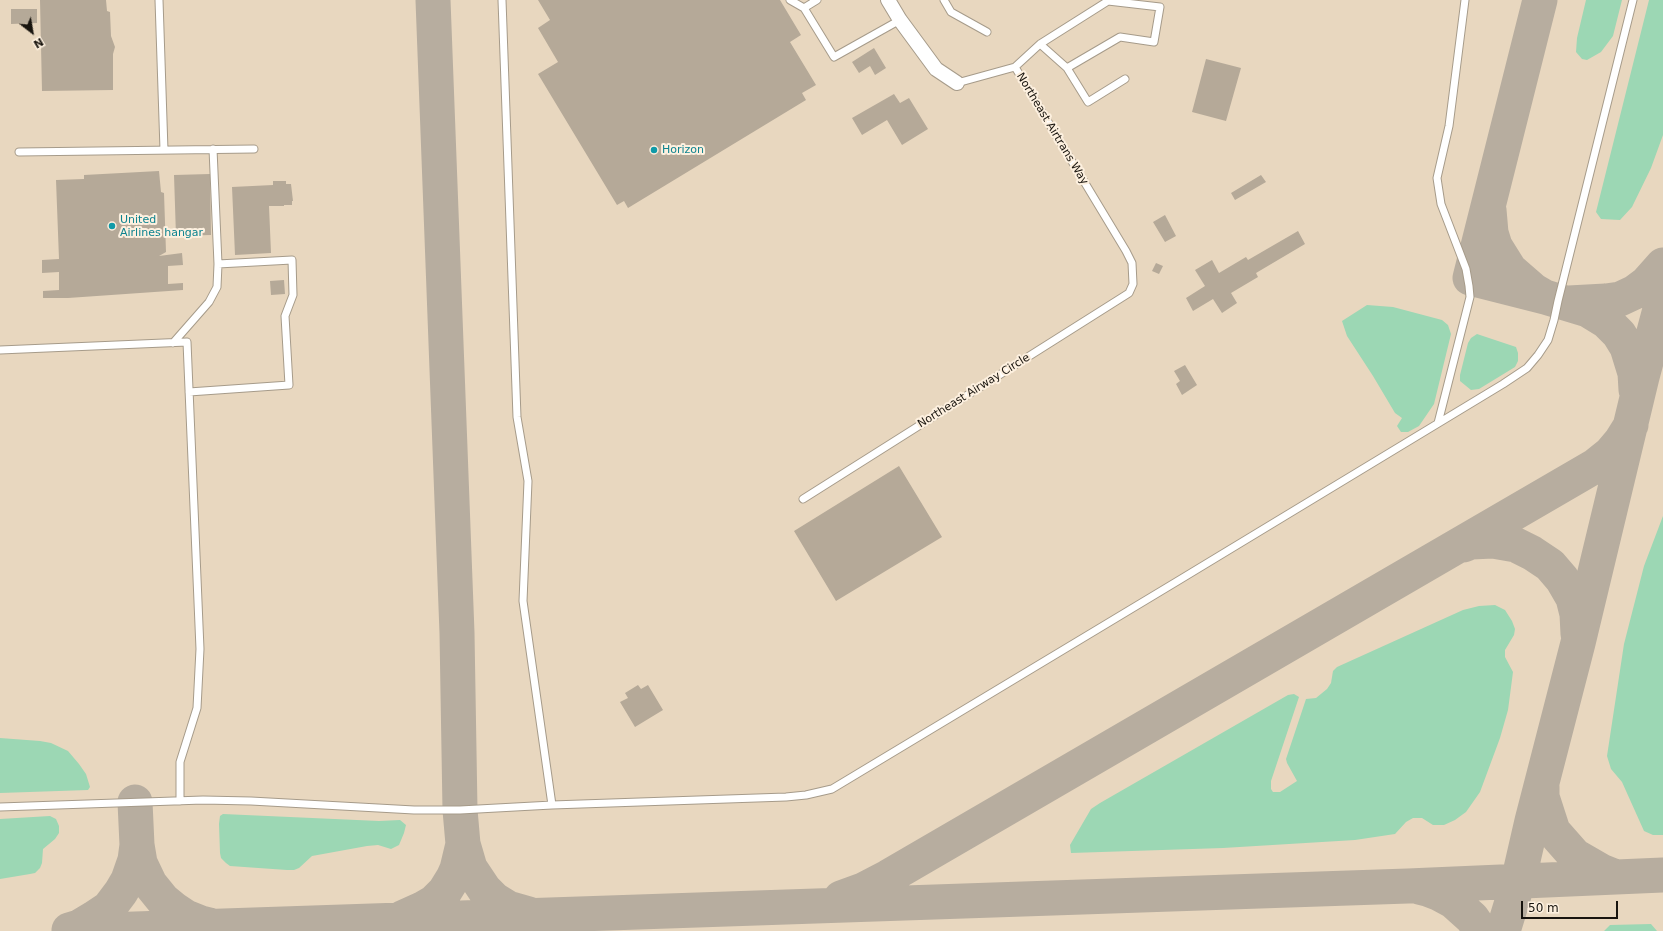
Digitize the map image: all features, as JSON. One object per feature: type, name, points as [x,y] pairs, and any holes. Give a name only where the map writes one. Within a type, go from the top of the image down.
[{"type":"street","name":"Northeast Airtrans Way","points":[[889,0],[900,20],[936,69],[957,82]]},
{"type":"lane","points":[[159,0],[164,150]]},
{"type":"lane","points":[[502,0],[517,418],[528,481],[523,601],[552,805]]},
{"type":"lane","points":[[790,0],[804,8],[834,57],[900,20]]},
{"type":"lane","points":[[804,8],[817,0]]},
{"type":"lane","points":[[944,0],[951,12],[987,32]]},
{"type":"lane","points":[[1438,423],[1470,297],[1466,269],[1441,204],[1437,178],[1448,126],[1465,0]]},
{"type":"lane","points":[[0,807],[180,801],[251,801],[414,810],[460,810],[552,805],[786,797],[806,795],[832,789],[1522,371],[1538,355],[1548,340],[1554,320],[1633,0]]},
{"type":"lane","points":[[1015,67],[1040,44],[1108,1],[1161,4],[1154,42],[1120,37],[1067,68]]},
{"type":"lane","points":[[1040,44],[1067,68],[1088,102],[1125,79]]},
{"type":"lane","name":"Northeast Airtrans Way","points":[[957,82],[1015,67],[1126,251],[1132,263],[1133,275]]},
{"type":"lane","points":[[173,343],[209,302],[217,287],[218,264],[213,149]]},
{"type":"lane","points":[[19,152],[254,149]]},
{"type":"lane","points":[[189,392],[290,385],[285,316],[293,295],[292,260],[218,264]]},
{"type":"lane","name":"Northeast Airway Circle","points":[[803,499],[1129,293],[1133,284],[1133,275]]},
{"type":"lane","points":[[0,350],[187,342],[200,649],[197,708],[180,762],[180,801]]},
{"type":"shaded area","points":[[0,0],[1663,0],[1663,931],[0,931]]},
{"type":"green space","points":[[1586,0],[1622,0],[1613,36],[1601,52],[1587,60],[1582,59],[1576,52],[1577,38]]},
{"type":"green space","points":[[1649,0],[1663,0],[1663,135],[1651,168],[1632,207],[1620,220],[1601,219],[1596,212]]},
{"type":"green space","points":[[1367,305],[1393,307],[1442,320],[1448,325],[1451,334],[1434,404],[1419,426],[1408,432],[1401,432],[1397,426],[1402,418],[1395,413],[1347,336],[1342,321]]},
{"type":"green space","points":[[1477,334],[1516,347],[1518,361],[1515,367],[1479,389],[1471,390],[1460,381],[1460,375],[1468,343],[1471,338]]},
{"type":"green space","points":[[1663,516],[1663,835],[1653,835],[1644,831],[1622,782],[1611,769],[1607,756],[1624,644],[1644,566]]},
{"type":"green space","points":[[1495,605],[1505,610],[1515,629],[1514,635],[1505,650],[1505,657],[1513,672],[1508,710],[1500,738],[1480,792],[1466,812],[1455,820],[1444,825],[1433,825],[1422,818],[1413,818],[1406,822],[1395,834],[1355,840],[1223,848],[1071,853],[1070,845],[1091,809],[1288,695],[1294,694],[1299,697],[1271,781],[1271,789],[1273,792],[1280,792],[1297,781],[1286,759],[1306,699],[1316,698],[1327,689],[1331,683],[1333,671],[1337,667],[1463,610],[1479,606]]},
{"type":"green space","points":[[0,738],[51,743],[68,751],[86,774],[90,787],[88,790],[0,793]]},
{"type":"green space","points":[[223,814],[379,821],[400,820],[406,825],[399,845],[391,849],[378,845],[312,856],[299,868],[287,870],[230,866],[226,863],[221,858],[220,853],[219,824],[220,816]]},
{"type":"green space","points":[[50,816],[56,819],[59,826],[59,833],[55,839],[43,849],[40,868],[35,873],[0,879],[0,819]]},
{"type":"green space","points":[[1651,924],[1657,931],[1604,931],[1610,925]]},
{"type":"building","points":[[40,0],[106,0],[107,11],[110,12],[111,36],[115,47],[113,54],[113,90],[42,91]]},
{"type":"building","name":"Horizon","points":[[538,0],[780,0],[801,35],[790,42],[816,85],[802,93],[806,100],[628,208],[624,201],[617,205],[538,74],[558,62],[538,28],[550,20]]},
{"type":"building","points":[[11,9],[37,9],[37,23],[11,24]]},
{"type":"building","points":[[874,48],[886,68],[875,75],[870,66],[859,73],[852,62]]},
{"type":"building","points":[[1206,59],[1241,68],[1226,121],[1192,112]]},
{"type":"building","points":[[894,94],[900,103],[909,98],[928,129],[902,145],[887,120],[862,135],[852,118]]},
{"type":"building","name":"United Airlines hangar","points":[[159,171],[161,192],[164,193],[166,252],[159,256],[182,253],[183,265],[168,266],[168,284],[183,283],[183,290],[68,298],[43,298],[43,291],[59,290],[59,272],[42,273],[42,260],[59,259],[56,180],[84,179],[84,175]]},
{"type":"building","points":[[210,174],[211,235],[176,236],[174,175]]},
{"type":"building","points":[[1261,175],[1266,182],[1235,200],[1231,193]]},
{"type":"building","points":[[273,181],[286,181],[286,184],[291,184],[293,201],[292,205],[269,206],[271,253],[235,255],[232,187],[273,185]]},
{"type":"building","points":[[1165,215],[1176,236],[1165,242],[1153,222]]},
{"type":"building","points":[[1298,231],[1305,244],[1256,273],[1258,277],[1231,293],[1237,303],[1222,313],[1213,299],[1193,311],[1186,298],[1205,286],[1195,270],[1212,260],[1219,273],[1246,257],[1248,260]]},
{"type":"building","points":[[1156,263],[1163,266],[1159,274],[1152,271]]},
{"type":"building","points":[[284,280],[285,294],[271,295],[270,281]]},
{"type":"building","points":[[1185,365],[1197,385],[1182,395],[1176,384],[1180,381],[1174,371]]},
{"type":"building","points":[[899,466],[942,537],[836,601],[794,531]]},
{"type":"building","points":[[638,685],[641,689],[648,685],[663,710],[635,727],[620,702],[628,698],[625,693]]},
{"type":"taxiway","points":[[402,918],[434,902],[445,891],[457,869],[463,844],[460,810],[457,633],[433,0]]},
{"type":"taxiway","points":[[1540,0],[1470,278],[1545,297]]},
{"type":"taxiway","points":[[1489,210],[1491,233],[1495,246],[1510,270],[1533,290],[1545,297],[1588,310],[1606,321],[1619,334],[1627,347],[1635,373],[1636,390]]},
{"type":"taxiway","points":[[1569,303],[1620,299],[1635,292],[1647,283],[1663,265]]},
{"type":"taxiway","points":[[1503,931],[1518,882],[1532,821],[1578,643],[1642,377],[1663,298]]},
{"type":"taxiway","points":[[841,898],[863,890],[888,877],[1595,466],[1610,454],[1621,441],[1631,425]]},
{"type":"taxiway","points":[[1463,545],[1471,542],[1493,541],[1516,545],[1532,553],[1550,565],[1562,579],[1573,598],[1577,614],[1578,634]]},
{"type":"taxiway","points":[[1542,787],[1542,797],[1553,831],[1575,856],[1601,871],[1616,877]]},
{"type":"taxiway","points":[[69,930],[79,927],[109,908],[128,880],[135,860],[137,845],[135,802]]},
{"type":"taxiway","points":[[463,844],[470,868],[484,889],[495,900],[508,908],[529,914]]},
{"type":"taxiway","points":[[137,845],[140,863],[150,884],[163,900],[186,917],[209,925]]},
{"type":"taxiway","points":[[76,931],[1408,886],[1663,875]]},
{"type":"taxiway","points":[[1419,887],[1440,894],[1453,901],[1472,918],[1481,931]]},
{"type":"place","name":"Horizon","points":[[654,150]]},
{"type":"place","name":"United Airlines hangar","points":[[112,226]]}]
